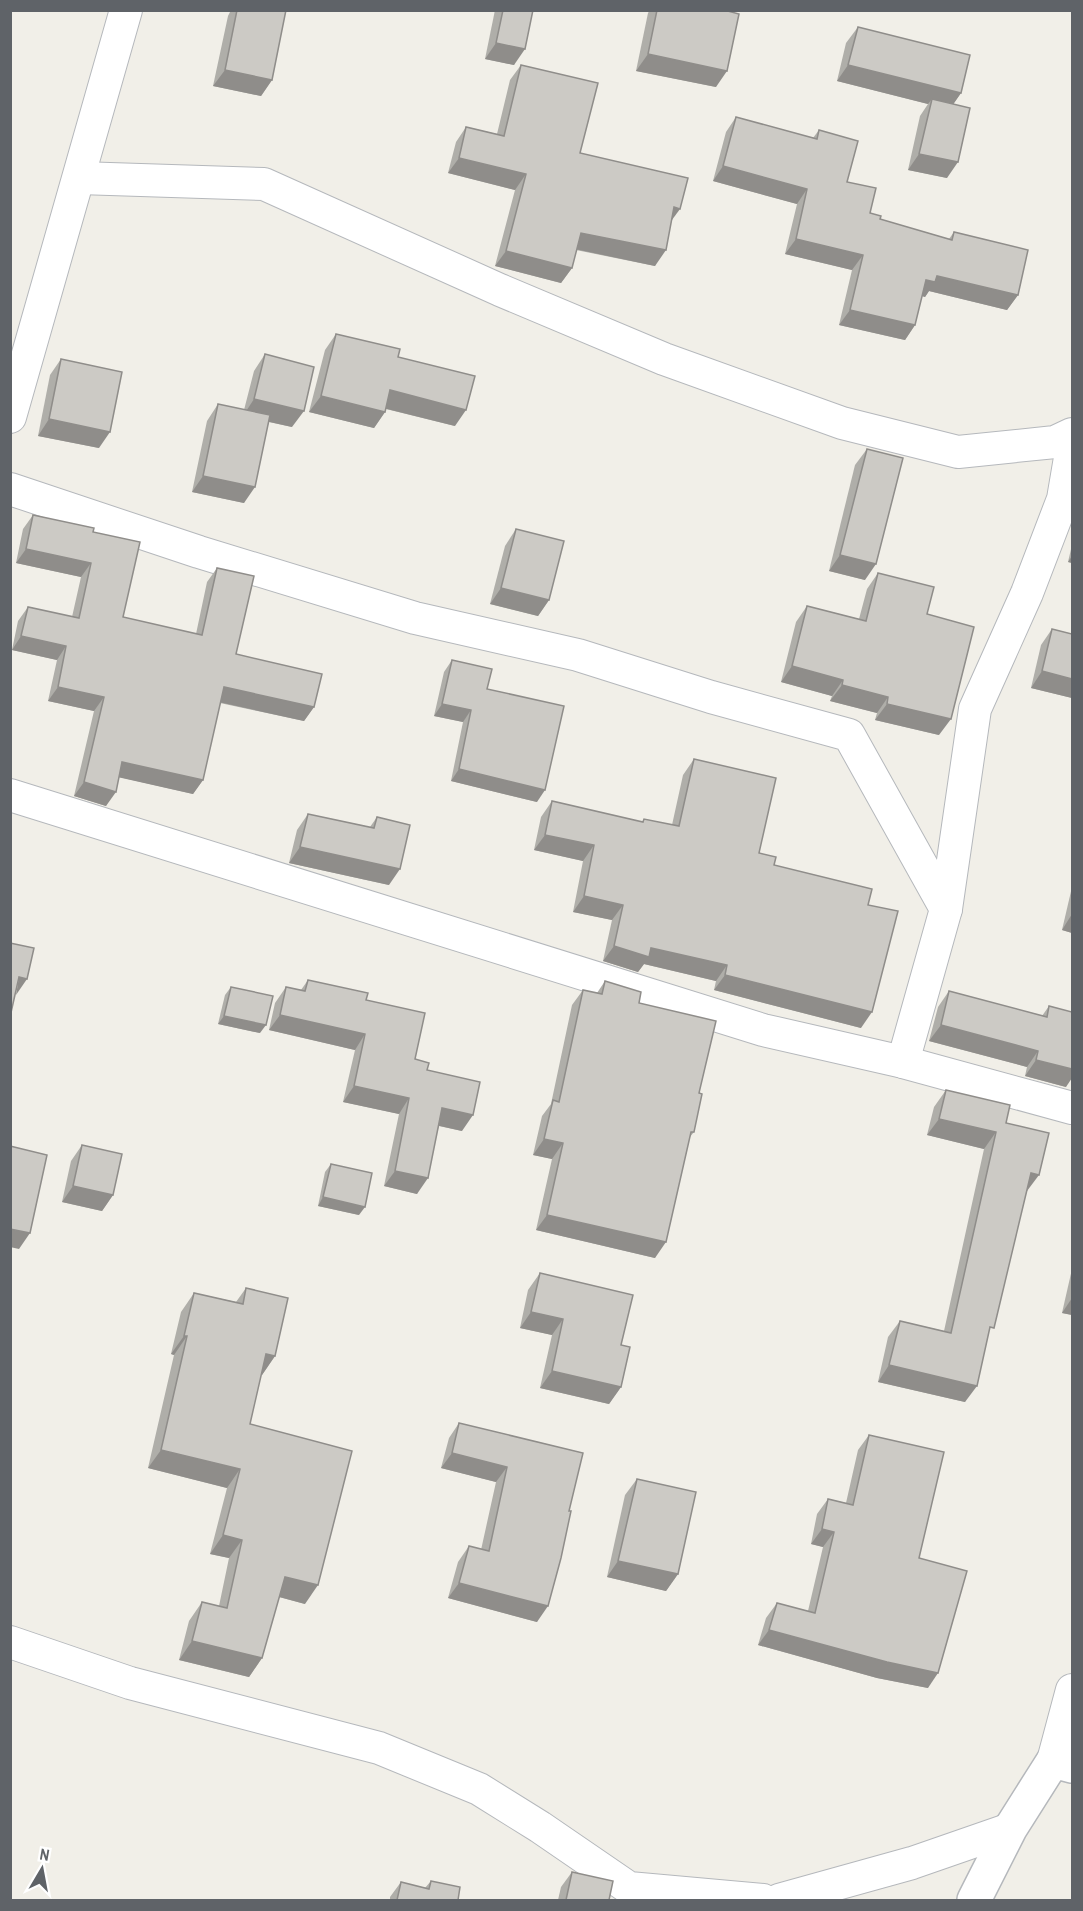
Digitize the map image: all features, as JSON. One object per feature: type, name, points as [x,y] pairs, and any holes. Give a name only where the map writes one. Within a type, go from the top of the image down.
[{"type":"street","points":[[10,417],[126,10]]},
{"type":"street","points":[[79,178],[264,184],[500,290],[664,359],[842,423],[958,452],[1055,442],[1072,434]]},
{"type":"street","points":[[903,1062],[946,909],[975,710],[1027,593],[1063,499],[1072,446]]},
{"type":"street","points":[[10,489],[199,552],[415,618],[578,655],[711,697],[849,735],[946,909]]},
{"type":"street","points":[[10,795],[763,1030],[903,1062],[1072,1108]]},
{"type":"street","points":[[10,1642],[130,1683],[380,1748],[479,1789],[540,1827],[629,1888],[763,1900]]},
{"type":"street","points":[[974,1900],[1010,1829],[1063,1764],[1072,1690]]},
{"type":"street","points":[[779,1900],[912,1863],[1010,1829]]},
{"type":"building","points":[[237,10],[286,10],[272,80],[225,70]]},
{"type":"building","points":[[503,10],[533,10],[525,49],[496,43]]},
{"type":"building","points":[[657,10],[724,10],[739,14],[727,71],[648,54]]},
{"type":"building","points":[[858,27],[970,55],[961,93],[848,65]]},
{"type":"building","points":[[521,65],[598,83],[580,153],[688,178],[680,209],[674,207],[666,250],[581,233],[572,268],[506,251],[526,174],[459,158],[466,127],[504,136]]},
{"type":"building","points":[[932,99],[970,108],[958,162],[919,154]]},
{"type":"building","points":[[736,117],[817,139],[819,130],[858,141],[847,182],[876,188],[870,213],[881,216],[880,219],[952,240],[954,232],[1028,250],[1018,295],[937,276],[935,282],[926,280],[915,325],[850,310],[863,255],[796,239],[807,189],[723,166]]},
{"type":"building","points":[[336,334],[400,349],[398,357],[475,376],[466,410],[390,390],[385,412],[321,396]]},
{"type":"building","points":[[265,354],[314,367],[304,411],[254,399]]},
{"type":"building","points":[[61,359],[122,372],[110,432],[49,419]]},
{"type":"building","points":[[218,404],[270,415],[255,487],[203,476]]},
{"type":"building","points":[[867,449],[903,458],[876,564],[840,555]]},
{"type":"building","points":[[33,515],[94,528],[93,532],[140,542],[123,617],[202,635],[217,568],[254,576],[236,654],[322,674],[314,707],[224,687],[203,780],[122,762],[116,792],[84,782],[104,697],[58,687],[66,646],[21,636],[28,607],[79,618],[91,563],[26,549]]},
{"type":"building","points":[[516,529],[564,541],[549,600],[501,588]]},
{"type":"building","points":[[878,573],[934,587],[927,614],[974,627],[951,719],[887,704],[888,697],[842,685],[843,680],[792,666],[807,606],[866,621]]},
{"type":"building","points":[[1052,629],[1072,634],[1072,679],[1042,671]]},
{"type":"building","points":[[452,660],[492,669],[487,689],[564,706],[545,790],[459,769],[471,710],[442,704]]},
{"type":"building","points":[[694,759],[776,778],[759,853],[776,857],[774,865],[872,889],[868,905],[898,911],[872,1012],[725,975],[727,965],[651,948],[649,957],[614,946],[623,905],[584,896],[594,845],[545,835],[552,801],[643,822],[644,819],[679,826]]},
{"type":"building","points":[[308,814],[374,828],[377,817],[410,825],[400,869],[300,847]]},
{"type":"building","points":[[10,943],[34,948],[27,979],[19,977],[10,1017]]},
{"type":"building","points":[[308,980],[368,993],[366,1000],[425,1013],[415,1059],[429,1063],[427,1070],[480,1082],[473,1115],[442,1108],[428,1178],[395,1171],[409,1098],[354,1086],[365,1034],[280,1015],[286,987],[305,991]]},
{"type":"building","points":[[605,981],[641,992],[639,1003],[716,1021],[699,1093],[702,1094],[694,1132],[691,1132],[666,1242],[547,1215],[563,1143],[544,1139],[553,1100],[559,1102],[583,990],[602,994]]},
{"type":"building","points":[[231,987],[273,996],[266,1025],[224,1016]]},
{"type":"building","points":[[949,991],[1047,1017],[1049,1006],[1072,1012],[1072,1069],[1036,1060],[1038,1051],[941,1025]]},
{"type":"building","points":[[946,1090],[1010,1105],[1006,1123],[1049,1133],[1039,1175],[1031,1173],[994,1328],[990,1327],[977,1386],[889,1365],[900,1321],[951,1333],[996,1132],[939,1119]]},
{"type":"building","points":[[82,1145],[122,1154],[113,1195],[73,1186]]},
{"type":"building","points":[[10,1146],[47,1155],[30,1233],[10,1229]]},
{"type":"building","points":[[331,1164],[372,1173],[365,1207],[323,1197]]},
{"type":"building","points":[[540,1273],[633,1295],[621,1345],[630,1347],[621,1387],[552,1371],[563,1319],[531,1312]]},
{"type":"building","points":[[246,1288],[288,1298],[275,1356],[266,1354],[250,1424],[352,1451],[318,1585],[285,1577],[262,1658],[192,1641],[202,1602],[227,1608],[242,1540],[223,1535],[240,1469],[161,1450],[187,1336],[184,1336],[194,1293],[243,1304]]},
{"type":"building","points":[[459,1423],[583,1453],[569,1511],[571,1511],[561,1558],[548,1606],[459,1583],[469,1546],[489,1551],[507,1467],[452,1453]]},
{"type":"building","points":[[869,1435],[944,1452],[919,1558],[967,1571],[938,1673],[887,1662],[769,1630],[777,1603],[815,1613],[834,1532],[822,1529],[828,1499],[853,1505]]},
{"type":"building","points":[[637,1479],[696,1492],[678,1574],[618,1561]]},
{"type":"building","points":[[572,1872],[613,1881],[609,1900],[566,1900]]},
{"type":"building","points":[[431,1881],[460,1887],[458,1900],[397,1900],[401,1882],[429,1889]]}]
